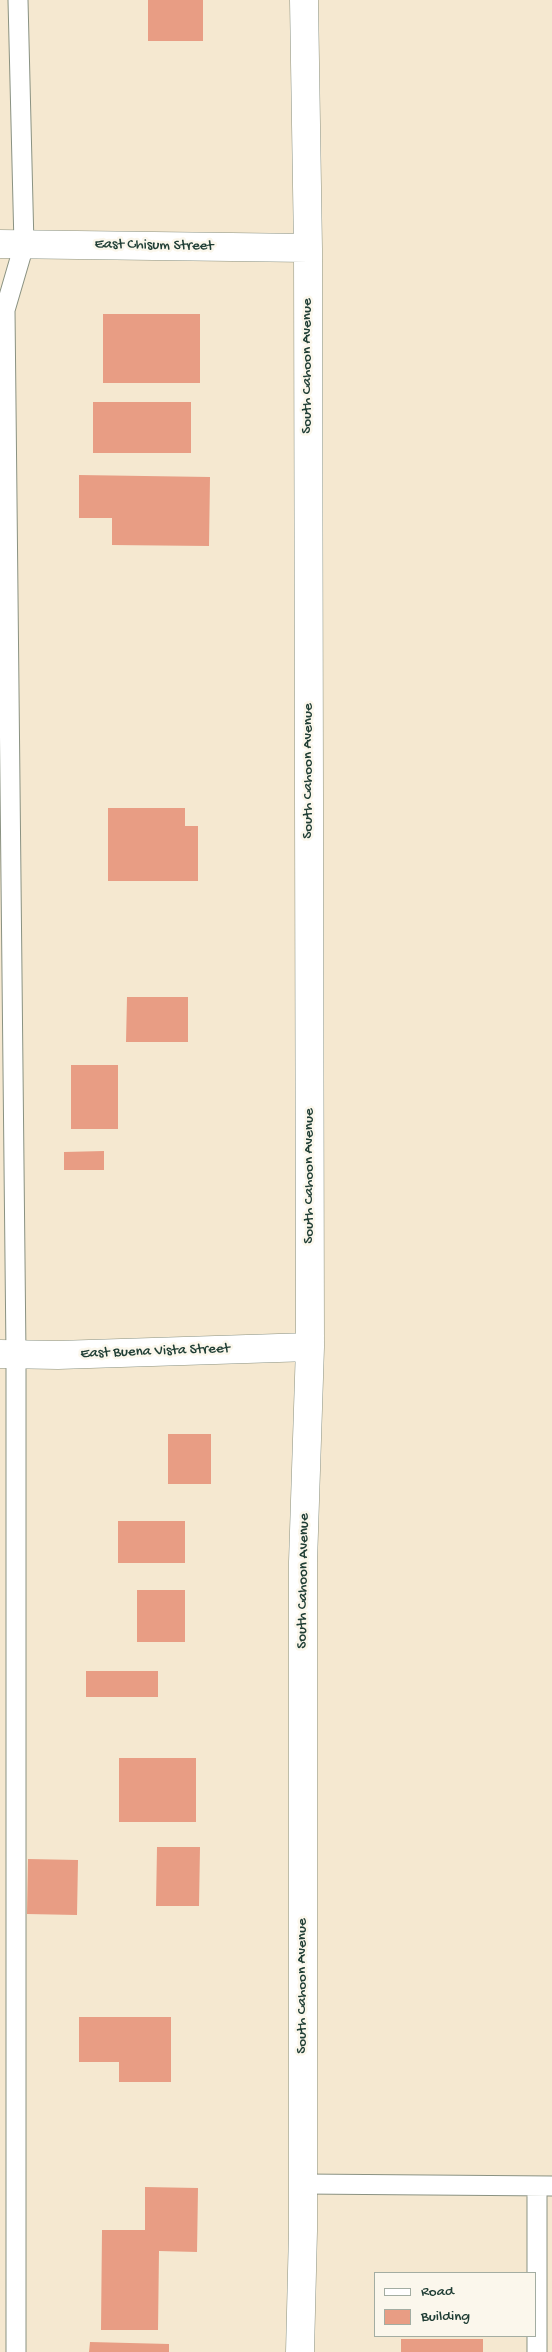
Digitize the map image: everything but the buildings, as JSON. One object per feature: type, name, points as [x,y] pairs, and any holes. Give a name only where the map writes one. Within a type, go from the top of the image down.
[{"type":"street","name":"South Cahoon Avenue","points":[[300,2352],[303,2184],[303,1562],[310,1347],[308,248],[304,0]]},
{"type":"street","name":"East Chisum Street","points":[[12,244],[308,248]]},
{"type":"street","name":"East Buena Vista Street","points":[[8,1354],[310,1347]]},
{"type":"lane","points":[[16,2352],[8,1354],[5,310],[12,244],[18,0]]},
{"type":"lane","points":[[303,2184],[545,2186],[538,2352]]}]
